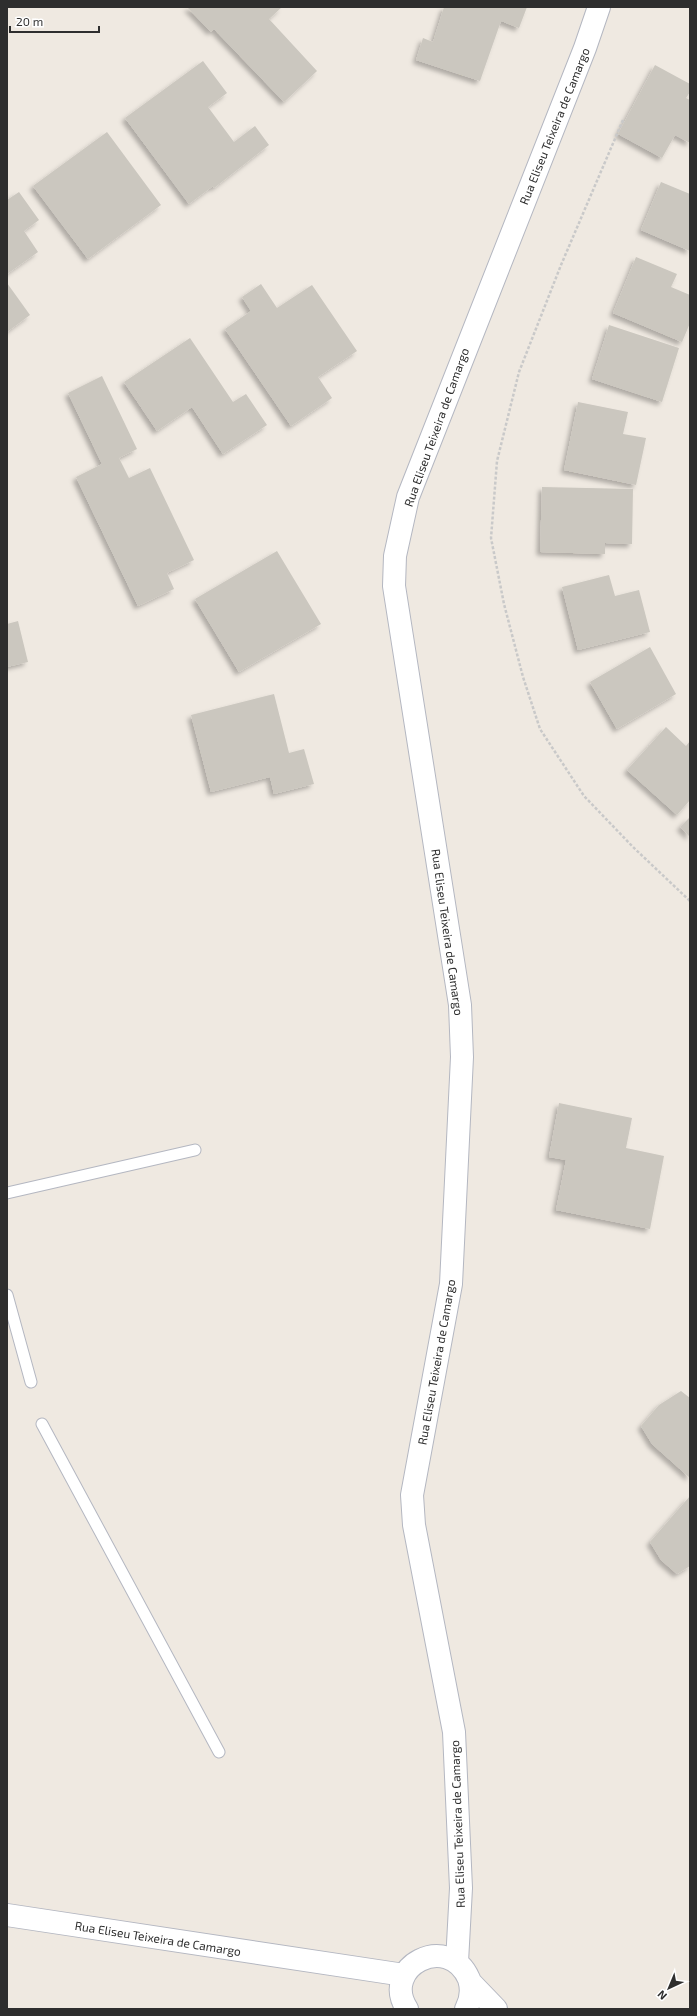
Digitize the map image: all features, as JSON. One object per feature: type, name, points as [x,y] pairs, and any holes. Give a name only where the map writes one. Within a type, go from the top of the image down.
[{"type":"street","name":"Rua Eliseu Teixeira de Camargo","points":[[457,1962],[461,1888],[454,1732],[414,1525],[412,1495],[451,1284],[462,1057],[460,1005],[394,586],[395,556],[408,497],[585,48],[599,7]]},
{"type":"street","name":"Rua Eliseu Teixeira de Camargo","points":[[7,1915],[404,1975]]},
{"type":"street","points":[[406,2009],[400,1989],[404,1975],[411,1965],[422,1959],[433,1956],[445,1957],[457,1962],[465,1971],[470,1982],[496,2009]]},
{"type":"street","points":[[466,2009],[471,1995],[470,1982]]},
{"type":"lane","points":[[7,1193],[195,1150]]},
{"type":"lane","points":[[7,1294],[31,1382]]},
{"type":"lane","points":[[42,1424],[219,1752]]},
{"type":"path","points":[[623,120],[561,265],[519,372],[497,461],[491,538],[504,604],[540,729],[584,796],[633,847],[690,901]]},
{"type":"building","points":[[187,7],[282,7],[269,19],[317,71],[284,102],[214,29],[211,32]]},
{"type":"building","points":[[444,7],[527,7],[519,28],[501,21],[480,81],[416,60],[423,38],[433,42]]},
{"type":"building","points":[[203,61],[227,93],[208,107],[234,142],[255,126],[269,145],[214,188],[213,186],[189,204],[125,118]]},
{"type":"building","points":[[655,65],[690,84],[690,92],[686,98],[690,100],[690,143],[675,135],[662,158],[618,134]]},
{"type":"building","points":[[107,132],[161,205],[88,259],[33,186]]},
{"type":"building","points":[[661,182],[690,194],[690,251],[641,230]]},
{"type":"building","points":[[19,192],[39,220],[24,231],[38,252],[7,274],[7,200]]},
{"type":"building","points":[[636,257],[677,274],[671,287],[690,295],[690,323],[682,342],[613,313]]},
{"type":"building","points":[[7,283],[30,315],[7,332]]},
{"type":"building","points":[[261,284],[277,308],[312,285],[357,351],[318,377],[332,398],[291,426],[225,329],[251,311],[242,297]]},
{"type":"building","points":[[609,325],[679,348],[662,402],[592,379]]},
{"type":"building","points":[[190,338],[233,402],[246,394],[267,425],[223,454],[192,407],[157,431],[124,382]]},
{"type":"building","points":[[102,376],[137,449],[119,458],[129,478],[150,468],[194,560],[167,573],[174,589],[138,606],[76,477],[102,464],[68,393]]},
{"type":"building","points":[[578,402],[628,412],[623,434],[646,438],[636,485],[564,470]]},
{"type":"building","points":[[542,487],[633,489],[632,544],[605,543],[605,554],[540,552]]},
{"type":"building","points":[[277,551],[321,624],[239,672],[195,599]]},
{"type":"building","points":[[609,575],[615,596],[639,590],[650,632],[578,650],[562,587]]},
{"type":"building","points":[[18,621],[28,662],[7,667],[7,624]]},
{"type":"building","points":[[650,647],[676,694],[617,729],[590,682]]},
{"type":"building","points":[[274,694],[289,753],[304,749],[314,784],[274,794],[270,777],[211,792],[191,715]]},
{"type":"building","points":[[666,727],[686,746],[690,741],[690,800],[677,815],[627,770]]},
{"type":"building","points":[[690,817],[690,837],[680,827]]},
{"type":"building","points":[[559,1103],[632,1118],[626,1148],[664,1156],[650,1229],[556,1210],[566,1160],[549,1157]]},
{"type":"building","points":[[681,1391],[690,1398],[690,1478],[652,1444],[641,1426],[659,1405]]},
{"type":"building","points":[[690,1496],[690,1566],[677,1574],[661,1560],[650,1542]]}]
